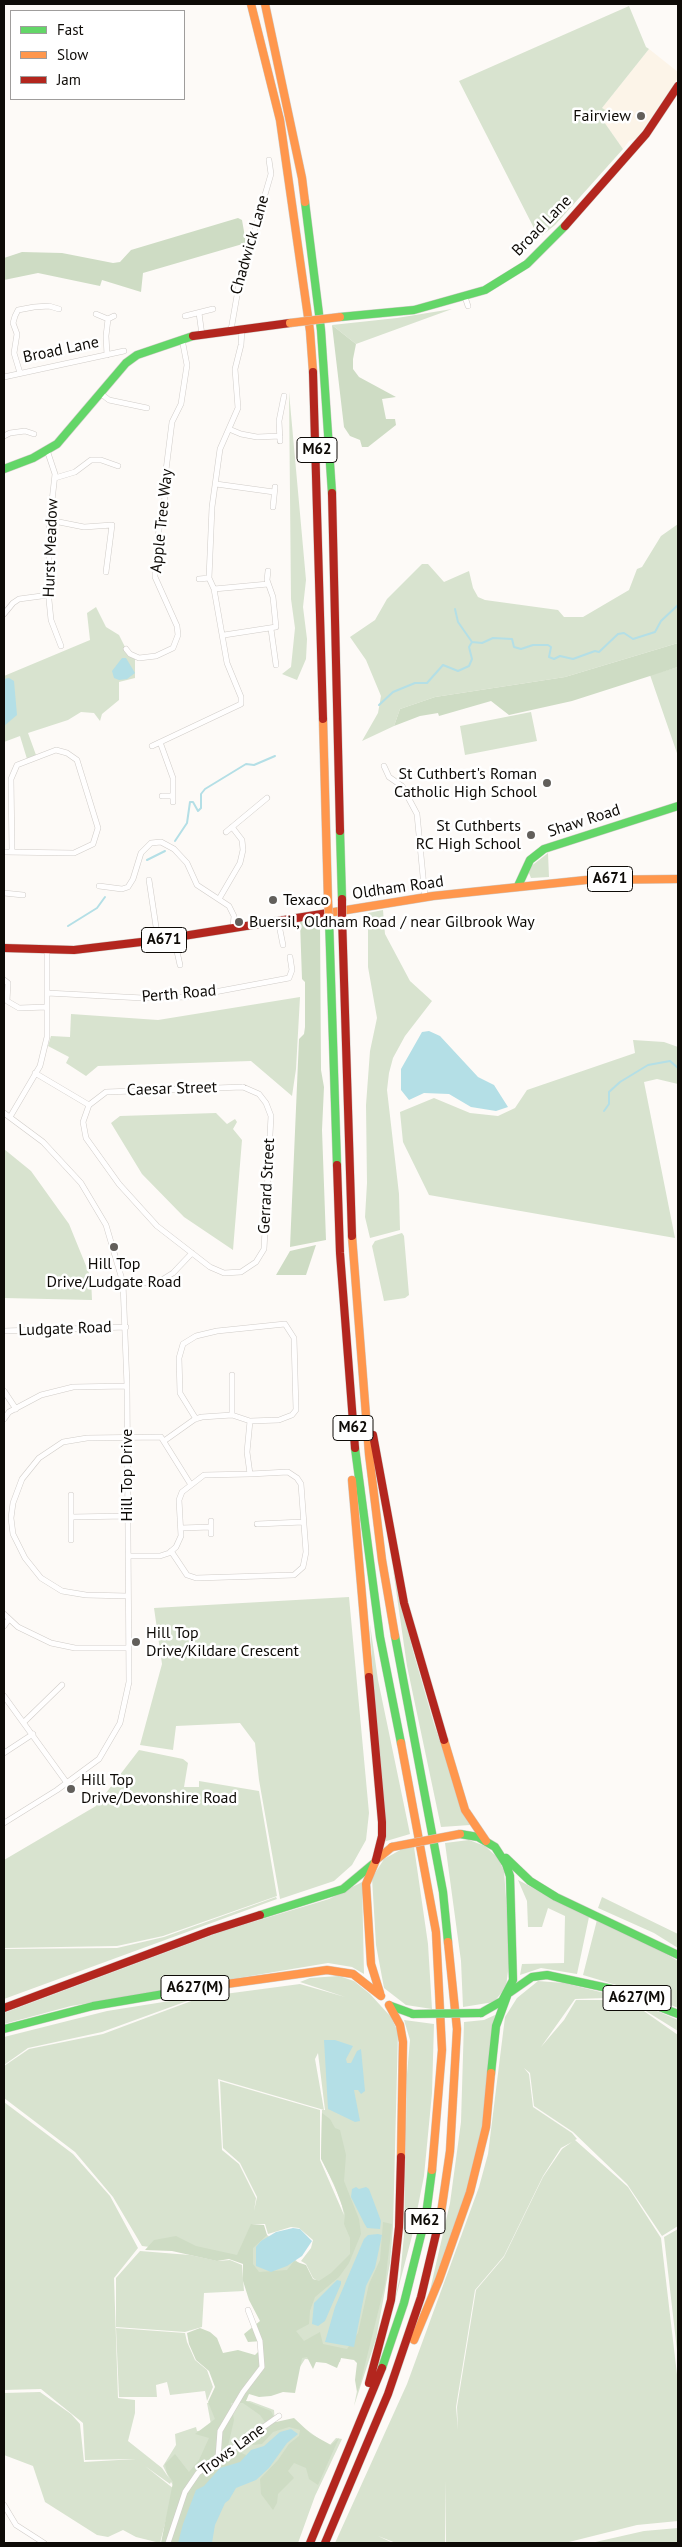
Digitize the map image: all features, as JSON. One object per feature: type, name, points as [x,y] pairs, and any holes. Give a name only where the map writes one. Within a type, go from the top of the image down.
[{"type":"main road","name":"M62","points":[[251,4],[280,120],[310,331],[316,408],[335,1131],[350,1457],[382,1822],[382,1836],[375,1862]]},
{"type":"main road","name":"M62","points":[[265,4],[302,178],[321,330],[332,482],[342,916],[352,1229],[361,1368],[382,1560],[402,1679],[442,1884],[449,1930],[457,2029],[450,2151],[433,2250],[406,2348],[370,2439],[325,2543]]},
{"type":"main road","name":"Broad Lane","points":[[4,469],[33,458],[56,444],[99,392],[134,356],[182,339],[202,335],[340,317],[414,310],[486,290],[527,264],[539,254],[646,134],[678,86]]},
{"type":"main road","name":"Shaw Road","points":[[518,886],[530,860],[544,849],[678,806]]},
{"type":"main road","name":"Oldham Road","points":[[4,948],[74,950],[158,940],[425,897],[518,886],[586,880],[678,879]]},
{"type":"main road","name":"M62","points":[[310,2543],[381,2370],[407,2293],[426,2215],[436,2146],[442,2050],[436,1932],[427,1874],[380,1637],[357,1464],[345,1344]]},
{"type":"main road","name":"M62","points":[[361,1368],[404,1603],[466,1810],[486,1841]]},
{"type":"main road","points":[[4,2008],[210,1931],[343,1889],[392,1847],[460,1834],[474,1835],[486,1841],[530,1880],[556,1897],[610,1921],[678,1955]]},
{"type":"main road","points":[[500,1852],[508,1867],[510,1881],[514,1974],[508,1995]]},
{"type":"main road","name":"A627(M)","points":[[375,1862],[366,1888],[372,1972],[382,1996]]},
{"type":"main road","name":"A627(M)","points":[[4,2030],[103,2004],[223,1984],[327,1970],[342,1970],[353,1974],[382,1996],[389,2005],[413,2014],[481,2013],[498,2005],[508,1995],[537,1975],[565,1978],[596,1985],[629,1995],[678,2014]]},
{"type":"main road","name":"M62","points":[[370,2439],[393,2391],[439,2280],[470,2192],[486,2127],[496,2026],[508,1995]]},
{"type":"main road","name":"M62","points":[[329,2495],[378,2354],[394,2282],[400,2219],[403,2042],[400,2026],[389,2005]]},
{"type":"street","name":"Chadwick Lane","points":[[231,330],[238,284],[270,174],[268,160]]},
{"type":"street","points":[[465,297],[468,306]]},
{"type":"street","points":[[20,373],[14,353],[17,334],[13,323],[18,310],[49,306],[59,310]]},
{"type":"street","points":[[185,316],[213,309]]},
{"type":"street","points":[[199,313],[202,335]]},
{"type":"street","points":[[96,314],[108,319],[114,316]]},
{"type":"street","points":[[107,355],[106,336],[108,319]]},
{"type":"street","points":[[152,746],[241,704],[241,697],[227,663],[224,635],[214,589],[209,578],[212,507],[222,442],[238,408],[235,369],[242,345],[242,329]]},
{"type":"street","name":"Apple Tree Way","points":[[125,649],[130,654],[139,658],[156,656],[173,648],[178,635],[177,626],[155,577],[155,567],[159,529],[165,505],[164,486],[172,422],[181,404],[187,365],[182,339]]},
{"type":"street","name":"Broad Lane","points":[[4,377],[124,351]]},
{"type":"street","points":[[99,392],[109,400],[147,408]]},
{"type":"street","points":[[229,429],[241,434],[257,437],[280,438],[279,421],[284,396]]},
{"type":"street","points":[[4,436],[10,433],[25,431],[34,434]]},
{"type":"street","name":"Hurst Meadow","points":[[47,450],[55,478],[50,520],[49,595],[51,620],[62,646]]},
{"type":"street","points":[[55,478],[75,472],[92,460],[101,460],[118,466]]},
{"type":"street","points":[[216,484],[275,490],[273,507]]},
{"type":"street","points":[[50,520],[84,527],[112,525],[106,572]]},
{"type":"street","points":[[224,635],[276,627],[278,623],[272,588],[268,584],[268,571]]},
{"type":"street","points":[[199,579],[209,578]]},
{"type":"street","points":[[214,589],[268,584]]},
{"type":"street","points":[[4,614],[13,602],[19,599],[49,595]]},
{"type":"street","points":[[271,629],[276,665]]},
{"type":"street","points":[[160,742],[173,778],[173,802]]},
{"type":"street","points":[[4,852],[74,853],[93,844],[98,828],[77,760],[67,753],[56,750],[17,765],[11,779],[12,852]]},
{"type":"street","points":[[384,766],[389,777],[402,786],[417,814],[425,897]]},
{"type":"street","points":[[162,796],[173,796]]},
{"type":"street","points":[[226,832],[265,802]]},
{"type":"street","points":[[219,899],[240,863],[243,850],[242,840],[232,827]]},
{"type":"street","points":[[158,841],[160,834]]},
{"type":"street","points":[[99,886],[122,889],[128,887],[134,879],[141,852],[151,843],[158,841],[170,846],[188,863],[197,885],[230,906],[234,916],[233,928]]},
{"type":"street","points":[[149,880],[158,940]]},
{"type":"street","points":[[4,893],[23,895]]},
{"type":"street","points":[[278,920],[283,945]]},
{"type":"street","points":[[174,938],[180,966]]},
{"type":"street","points":[[10,1116],[40,1066],[47,1037],[47,950]]},
{"type":"street","name":"Perth Road","points":[[47,993],[143,998],[188,997],[289,978],[292,970],[290,957]]},
{"type":"street","points":[[4,980],[8,983],[5,1004],[19,1008],[47,1007]]},
{"type":"street","points":[[36,1073],[89,1106],[84,1122],[86,1138],[119,1184],[157,1226],[192,1253],[173,1273],[157,1283],[123,1283]]},
{"type":"street","name":"Caesar Street","points":[[89,1106],[106,1092],[243,1087],[259,1094]]},
{"type":"street","name":"Gerrard Street","points":[[192,1253],[210,1267],[224,1273],[241,1272],[256,1262],[264,1249],[271,1116],[266,1103],[259,1094]]},
{"type":"street","name":"Hill Top Drive","points":[[4,1113],[43,1142],[81,1184],[106,1224],[123,1283],[127,1386],[129,1648],[129,1682],[120,1723],[99,1759],[67,1783],[4,1823]]},
{"type":"street","points":[[128,1596],[86,1595],[62,1591],[41,1578],[25,1558],[13,1534],[11,1518],[13,1504],[22,1479],[39,1458],[62,1442],[87,1438],[163,1439],[196,1418],[232,1415],[250,1421],[287,1418],[296,1410],[294,1338],[285,1324],[217,1330],[196,1336],[183,1344],[179,1358],[180,1393],[196,1418]]},
{"type":"street","name":"Ludgate Road","points":[[4,1331],[126,1327]]},
{"type":"street","points":[[232,1375],[232,1415]]},
{"type":"street","points":[[4,1419],[16,1409],[41,1395],[73,1386],[127,1386]]},
{"type":"street","points":[[4,1391],[16,1409]]},
{"type":"street","points":[[250,1421],[247,1452],[250,1474]]},
{"type":"street","points":[[163,1439],[174,1462],[191,1485]]},
{"type":"street","points":[[128,1556],[146,1558],[172,1551],[181,1536],[179,1500],[182,1492],[204,1475],[278,1472],[293,1474],[301,1484],[305,1561],[299,1572],[294,1575],[196,1578],[188,1574],[172,1551]]},
{"type":"street","points":[[71,1495],[72,1540]]},
{"type":"street","points":[[71,1517],[127,1516]]},
{"type":"street","points":[[4,1518],[11,1518]]},
{"type":"street","points":[[256,1524],[303,1522]]},
{"type":"street","points":[[181,1528],[211,1524],[211,1534]]},
{"type":"street","points":[[4,1614],[18,1627],[51,1643],[75,1648],[129,1648]]},
{"type":"street","points":[[4,1626],[9,1619]]},
{"type":"street","points":[[24,1722],[62,1685]]},
{"type":"street","points":[[4,1696],[34,1734],[67,1783]]},
{"type":"street","points":[[4,1753],[34,1734]]},
{"type":"street","points":[[218,2458],[220,2431],[243,2392],[262,2367],[260,2342],[248,2310]]},
{"type":"street","name":"Trows Lane","points":[[168,2543],[185,2492],[198,2473],[279,2416]]},
{"type":"street","points":[[4,2505],[16,2525],[44,2543]]},
{"type":"shaded area","points":[[649,49],[678,72],[678,78],[637,138],[629,141],[623,149],[602,119],[601,109]]},
{"type":"green space","points":[[629,6],[646,47],[649,49],[602,108],[607,111],[602,119],[623,149],[555,225],[539,238],[459,81]]},
{"type":"green space","points":[[238,218],[242,220],[246,243],[143,273],[141,292],[102,280],[100,286],[38,273],[4,280],[4,258],[22,252],[62,253],[113,263],[120,262],[131,250]]},
{"type":"green space","points":[[452,309],[356,344],[332,325],[397,318]]},
{"type":"green space","points":[[332,325],[356,344],[353,369],[359,377],[396,397],[382,399],[386,419],[395,419],[396,425],[368,447],[362,447],[360,440],[350,436],[344,427]]},
{"type":"green space","points":[[289,392],[306,580],[303,607],[307,639],[306,659],[297,680],[282,674],[291,667],[295,628],[291,599]]},
{"type":"green space","points":[[678,524],[678,643],[565,677],[435,697],[400,709],[394,726],[362,741],[378,713],[381,696],[366,660],[350,637],[375,620],[387,599],[422,564],[428,564],[444,582],[469,571],[473,588],[478,597],[485,600],[558,610],[564,617],[583,617],[629,590],[637,569],[642,567],[661,536]]},
{"type":"green space","points":[[96,607],[106,627],[119,635],[129,655],[135,658],[135,678],[119,682],[119,700],[102,714],[100,721],[94,713],[81,712],[68,720],[28,733],[36,755],[27,759],[20,736],[4,742],[4,676],[90,640],[87,613]]},
{"type":"green space","points":[[678,643],[678,667],[572,701],[509,715],[491,701],[439,716],[438,713],[420,716],[394,726],[400,709],[435,697],[565,677]]},
{"type":"green space","points":[[678,667],[678,756],[650,675]]},
{"type":"green space","points":[[531,712],[537,741],[465,755],[460,726]]},
{"type":"green space","points":[[548,853],[549,877],[531,878],[529,873],[530,867]]},
{"type":"green space","points":[[383,910],[385,934],[410,981],[432,1001],[405,1036],[393,1058],[389,1073],[387,1090],[399,1194],[400,1230],[370,1238],[365,1217],[367,1183],[366,1105],[370,1051],[377,1018],[368,967],[368,913]]},
{"type":"green space","points":[[320,919],[321,1070],[324,1087],[322,1130],[326,1240],[290,1247],[299,1039],[304,1034],[305,1027],[305,982],[302,979],[300,922]]},
{"type":"green space","points":[[300,997],[296,1069],[292,1096],[251,1061],[98,1066],[86,1076],[66,1063],[69,1057],[48,1046],[51,1036],[70,1037],[71,1014],[158,1020]]},
{"type":"green space","points":[[633,1040],[664,1042],[678,1047],[678,1084],[657,1079],[644,1082],[675,1238],[429,1195],[403,1142],[400,1112],[434,1098],[470,1113],[498,1116],[515,1108],[527,1090],[635,1053]]},
{"type":"green space","points":[[216,1113],[227,1124],[235,1119],[237,1122],[233,1129],[242,1140],[233,1250],[184,1217],[142,1174],[111,1123],[120,1116]]},
{"type":"green space","points":[[4,1149],[31,1171],[69,1224],[91,1278],[92,1300],[4,1298]]},
{"type":"green space","points":[[402,1233],[404,1236],[409,1295],[405,1298],[384,1301],[372,1246],[375,1241]]},
{"type":"green space","points":[[316,1245],[306,1275],[276,1275],[290,1251]]},
{"type":"green space","points":[[393,1569],[413,1651],[434,1724],[470,1825],[441,1827],[407,1666]]},
{"type":"green space","points":[[349,1597],[369,1813],[366,1840],[352,1865],[334,1881],[280,1899],[259,1780],[255,1743],[240,1723],[176,1726],[173,1750],[140,1745],[162,1664],[154,1608]]},
{"type":"green space","points":[[370,1624],[378,1680],[410,1834],[383,1842]]},
{"type":"green space","points":[[139,1750],[183,1759],[188,1763],[184,1787],[199,1787],[199,1781],[259,1791],[277,1896],[163,1936],[117,1946],[4,1948],[4,1860],[96,1806]]},
{"type":"green space","points":[[469,1840],[485,1846],[498,1858],[504,1871],[508,1925],[508,1971],[506,1987],[494,2002],[463,2007],[461,1961],[445,1843]]},
{"type":"green space","points":[[414,1847],[428,1944],[432,2009],[406,2005],[384,1988],[376,1945],[372,1878],[384,1859],[402,1849]]},
{"type":"green space","points":[[518,1880],[589,1917],[577,1974],[541,1968],[520,1975],[522,1964],[564,1963],[565,1916],[548,1908],[542,1927],[528,1927],[527,1901]]},
{"type":"green space","points":[[362,1882],[364,1974],[352,1967],[328,1963],[71,2006],[4,2024],[4,2013],[223,1931],[329,1899]]},
{"type":"green space","points":[[276,1897],[277,1899],[4,1999],[4,1949],[117,1948],[164,1937]]},
{"type":"green space","points":[[602,1897],[678,1934],[678,1948],[654,1933],[598,1908]]},
{"type":"green space","points":[[597,1920],[658,1949],[678,1961],[678,2008],[643,1993],[583,1975]]},
{"type":"green space","points":[[339,1976],[354,1981],[370,1994],[391,2017],[398,2032],[393,2227],[390,2263],[376,2339],[354,2406],[364,2356],[342,2353],[340,2362],[305,2359],[298,2370],[263,2349],[261,2321],[243,2259],[142,2246],[113,2197],[75,2152],[4,2098],[4,2066],[29,2049],[103,2034],[202,1997],[300,1984],[345,1997],[300,1982],[310,1978]],"holes":[[[318,2053],[325,2110],[324,2110],[315,2059]],[[218,2079],[324,2110],[322,2110],[321,2157],[341,2201],[344,2215],[320,2160],[320,2110],[220,2081],[223,2148],[240,2163],[257,2197],[254,2211],[256,2198],[239,2164],[222,2150]],[[251,2224],[265,2224],[268,2234],[291,2227],[299,2228],[313,2240],[311,2248],[301,2261],[306,2264],[316,2280],[313,2282],[300,2264],[266,2234],[251,2226]]]},
{"type":"green space","points":[[538,1981],[564,1983],[629,1999],[678,2020],[678,2031],[641,2008],[606,1998],[575,1999],[541,2047],[564,2020],[576,2000],[604,2000],[641,2009],[678,2035],[678,2226],[662,2236],[627,2184],[573,2132],[534,2106],[530,2073],[524,2068],[529,2074],[533,2107],[572,2133],[577,2139],[575,2140],[628,2187],[661,2238],[678,2383],[678,2521],[637,2525],[565,2543],[446,2543],[446,2480],[445,2543],[396,2543],[378,2536],[393,2543],[335,2543],[407,2384],[479,2187],[488,2154],[505,2017],[517,1998]],"holes":[[[572,2142],[562,2149],[543,2177],[504,2257],[476,2290],[457,2407],[458,2430],[456,2407],[475,2290],[504,2256],[543,2176],[561,2148]]]},
{"type":"green space","points":[[201,1996],[102,2032],[28,2048],[4,2065],[4,2037],[107,2011]]},
{"type":"green space","points":[[495,2015],[484,2119],[469,2183],[428,2299],[450,2203],[461,2122],[464,2022],[484,2020]]},
{"type":"green space","points":[[404,2020],[434,2024],[432,2093],[424,2176],[412,2236],[390,2320],[400,2277],[404,2235],[407,2074],[410,2040]]},
{"type":"green space","points":[[4,2102],[73,2154],[110,2196],[138,2248],[114,2278],[118,2398],[135,2400],[135,2413],[128,2441],[162,2468],[169,2478],[163,2466],[176,2445],[175,2434],[196,2427],[197,2431],[212,2430],[207,2403],[250,2401],[274,2410],[275,2424],[293,2420],[329,2446],[336,2438],[342,2439],[315,2496],[298,2543],[163,2543],[176,2490],[171,2482],[170,2484],[145,2466],[174,2489],[160,2543],[136,2537],[123,2530],[108,2537],[97,2535],[45,2502],[33,2466],[4,2455],[4,2393],[40,2392],[71,2414],[80,2424],[84,2462],[136,2459],[85,2460],[83,2423],[41,2389],[4,2390]]},
{"type":"green space","points":[[322,2113],[330,2119],[335,2128],[340,2130],[346,2155],[344,2181],[359,2219],[361,2234],[349,2263],[339,2277],[315,2297],[310,2311],[309,2324],[296,2331],[304,2341],[320,2332],[323,2344],[347,2349],[358,2333],[369,2284],[380,2260],[383,2222],[392,2224],[385,2284],[360,2385],[357,2392],[355,2380],[357,2363],[354,2360],[341,2358],[337,2368],[326,2363],[316,2362],[313,2369],[307,2357],[302,2358],[295,2393],[283,2392],[259,2397],[249,2394],[246,2401],[271,2411],[276,2422],[294,2418],[311,2434],[331,2445],[339,2438],[318,2485],[309,2479],[306,2468],[294,2463],[288,2471],[294,2478],[278,2494],[277,2503],[273,2510],[261,2494],[260,2479],[278,2460],[289,2444],[299,2436],[300,2430],[289,2427],[273,2432],[262,2444],[252,2445],[265,2422],[260,2415],[243,2403],[231,2403],[234,2420],[226,2455],[235,2450],[246,2455],[244,2463],[226,2467],[183,2540],[176,2543],[161,2543],[173,2482],[167,2473],[165,2464],[175,2454],[189,2472],[199,2460],[209,2438],[195,2434],[215,2419],[208,2402],[215,2387],[209,2371],[196,2360],[189,2344],[187,2333],[200,2328],[210,2332],[217,2338],[223,2353],[238,2350],[255,2355],[263,2347],[262,2341],[248,2342],[244,2334],[260,2321],[249,2300],[243,2281],[243,2264],[229,2259],[217,2261],[172,2251],[145,2250],[154,2240],[176,2236],[196,2246],[237,2255],[251,2224],[264,2225],[267,2235],[253,2248],[253,2264],[259,2272],[287,2270],[294,2261],[306,2265],[313,2279],[319,2281],[331,2273],[350,2254],[350,2238],[344,2224],[345,2214],[334,2184],[321,2159]]},
{"type":"green space","points":[[678,2229],[678,2359],[664,2237]]},
{"type":"green space","points":[[140,2251],[190,2255],[218,2261],[230,2260],[242,2265],[244,2291],[204,2293],[202,2327],[185,2332],[116,2327],[116,2278]]},
{"type":"green space","points":[[116,2328],[185,2333],[195,2360],[207,2370],[213,2387],[207,2401],[205,2391],[170,2395],[167,2382],[156,2385],[157,2397],[119,2397]]},
{"type":"green space","points":[[678,2528],[678,2543],[591,2543],[644,2531]]},
{"type":"water","points":[[122,658],[126,658],[135,673],[127,679],[119,680],[114,678],[112,671]]},
{"type":"water","points":[[9,678],[14,681],[17,715],[4,726],[4,679]]},
{"type":"water","points":[[429,1031],[440,1036],[478,1077],[494,1085],[508,1107],[496,1111],[471,1107],[449,1094],[424,1093],[409,1100],[401,1090],[401,1069],[422,1032]]},
{"type":"water","points":[[324,2040],[335,2040],[353,2046],[346,2059],[347,2063],[351,2063],[357,2051],[361,2049],[365,2091],[361,2094],[358,2090],[354,2090],[360,2121],[355,2122],[328,2109]]},
{"type":"water","points":[[356,2187],[359,2189],[366,2187],[369,2189],[381,2221],[380,2229],[367,2228],[364,2223],[351,2197],[352,2189]]},
{"type":"water","points":[[293,2228],[300,2229],[312,2241],[302,2256],[287,2266],[271,2272],[256,2266],[256,2247],[261,2241],[276,2232]]},
{"type":"water","points":[[368,2235],[382,2235],[375,2268],[366,2286],[354,2347],[325,2342],[335,2307],[364,2239]]},
{"type":"water","points":[[337,2280],[341,2281],[341,2284],[325,2321],[318,2326],[312,2324],[314,2303]]},
{"type":"water","points":[[291,2429],[298,2434],[287,2443],[269,2468],[256,2480],[236,2488],[225,2503],[215,2525],[212,2543],[178,2543],[196,2490],[204,2486],[220,2468],[240,2462],[251,2450],[264,2446],[280,2432]]},
{"type":"waterway","points":[[379,705],[393,692],[415,683],[427,683],[443,665],[458,671],[469,666],[472,659],[469,647],[472,642],[482,643],[493,638],[512,639],[514,647],[521,649],[533,645],[548,645],[551,647],[549,657],[554,659],[560,656],[573,659],[595,651],[599,652],[618,634],[624,633],[633,639],[655,632],[661,621],[678,605]]},
{"type":"waterway","points":[[455,609],[458,622],[472,642]]},
{"type":"waterway","points":[[175,841],[187,823],[190,802],[193,802],[198,811],[201,808],[201,794],[205,789],[246,764],[254,765],[275,756]]},
{"type":"waterway","points":[[147,860],[165,851]]},
{"type":"waterway","points":[[68,926],[97,908],[105,897]]},
{"type":"waterway","points":[[604,1111],[609,1104],[609,1092],[620,1082],[648,1065],[670,1061],[678,1068]]},
{"type":"traffic: fast","points":[[305,202],[321,330],[332,493]]},
{"type":"traffic: fast","points":[[340,317],[414,310],[485,290],[527,264],[565,226]]},
{"type":"traffic: fast","points":[[4,469],[33,458],[57,444],[126,363],[137,355],[193,336]]},
{"type":"traffic: fast","points":[[518,886],[530,860],[544,849],[678,806]]},
{"type":"traffic: fast","points":[[340,831],[342,899]]},
{"type":"traffic: fast","points":[[329,918],[337,1165]]},
{"type":"traffic: fast","points":[[355,1448],[380,1637],[401,1743]]},
{"type":"traffic: fast","points":[[395,1636],[443,1892],[448,1942]]},
{"type":"traffic: fast","points":[[460,1834],[478,1837],[495,1847],[506,1864],[510,1876],[513,1980],[502,2001],[481,2013]]},
{"type":"traffic: fast","points":[[506,1858],[530,1881],[556,1897],[678,1955]]},
{"type":"traffic: fast","points":[[260,1915],[343,1889],[373,1864]]},
{"type":"traffic: fast","points":[[509,1993],[532,1977],[547,1975],[612,1989],[678,2014]]},
{"type":"traffic: fast","points":[[4,2029],[93,2006],[205,1987]]},
{"type":"traffic: fast","points":[[491,2073],[496,2026],[507,1996]]},
{"type":"traffic: fast","points":[[391,2006],[413,2014]]},
{"type":"traffic: fast","points":[[413,2014],[481,2013]]},
{"type":"traffic: fast","points":[[382,2368],[404,2303],[426,2215],[432,2170]]},
{"type":"traffic: slow","points":[[251,4],[280,120],[310,331],[313,372]]},
{"type":"traffic: slow","points":[[265,4],[302,178],[305,202]]},
{"type":"traffic: slow","points":[[290,323],[340,317]]},
{"type":"traffic: slow","points":[[323,719],[328,901]]},
{"type":"traffic: slow","points":[[328,913],[433,896],[586,880],[678,879]]},
{"type":"traffic: slow","points":[[328,901],[329,918]]},
{"type":"traffic: slow","points":[[352,1236],[369,1454],[382,1560],[395,1636]]},
{"type":"traffic: slow","points":[[352,1480],[369,1677]]},
{"type":"traffic: slow","points":[[444,1740],[465,1810],[486,1841]]},
{"type":"traffic: slow","points":[[401,1743],[436,1932],[442,2050],[432,2170]]},
{"type":"traffic: slow","points":[[392,1847],[460,1834]]},
{"type":"traffic: slow","points":[[380,1993],[371,1964],[366,1884],[376,1860],[392,1847]]},
{"type":"traffic: slow","points":[[441,2213],[450,2151],[457,2029],[448,1942]]},
{"type":"traffic: slow","points":[[205,1987],[327,1970],[353,1974],[381,1996]]},
{"type":"traffic: slow","points":[[389,2005],[400,2025],[403,2042],[401,2157]]},
{"type":"traffic: slow","points":[[414,2340],[439,2280],[470,2192],[486,2127],[491,2073]]},
{"type":"traffic: jam","points":[[565,226],[646,134],[678,86]]},
{"type":"traffic: jam","points":[[193,336],[290,323]]},
{"type":"traffic: jam","points":[[313,372],[323,719]]},
{"type":"traffic: jam","points":[[332,493],[340,831]]},
{"type":"traffic: jam","points":[[342,899],[342,916]]},
{"type":"traffic: jam","points":[[4,948],[74,950],[158,940],[328,913]]},
{"type":"traffic: jam","points":[[342,916],[352,1236]]},
{"type":"traffic: jam","points":[[337,1165],[340,1253],[355,1448]]},
{"type":"traffic: jam","points":[[373,1435],[404,1603],[444,1740]]},
{"type":"traffic: jam","points":[[369,1677],[382,1822],[382,1836],[376,1860]]},
{"type":"traffic: jam","points":[[4,2008],[210,1931],[260,1915]]},
{"type":"traffic: jam","points":[[369,2383],[391,2300],[399,2227],[401,2157]]},
{"type":"traffic: jam","points":[[325,2543],[388,2394],[421,2297],[441,2213]]},
{"type":"traffic: jam","points":[[310,2543],[382,2368]]},
{"type":"place","name":"Fairview","points":[[641,116]]},
{"type":"place","name":"St Cuthbert's Roman Catholic High School","points":[[547,783]]},
{"type":"place","name":"St Cuthberts RC High School","points":[[531,835]]},
{"type":"place","name":"Texaco","points":[[273,900]]},
{"type":"place","name":"Buersil, Oldham Road / near Gilbrook Way","points":[[239,922]]},
{"type":"place","name":"Hill Top Drive/Ludgate Road","points":[[114,1247]]},
{"type":"place","name":"Hill Top Drive/Kildare Crescent","points":[[136,1642]]},
{"type":"place","name":"Hill Top Drive/Devonshire Road","points":[[71,1789]]}]
